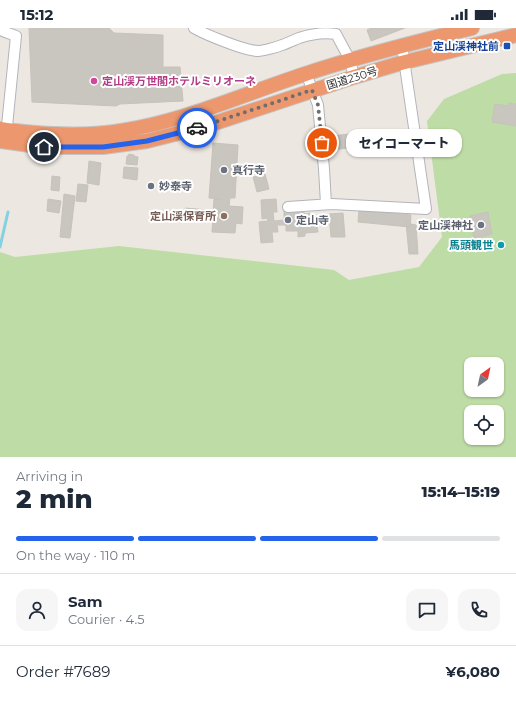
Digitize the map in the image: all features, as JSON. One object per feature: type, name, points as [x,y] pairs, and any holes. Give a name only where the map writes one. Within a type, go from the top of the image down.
[{"type":"highway","name":"国道230号","points":[[3,136],[98,134],[159,123],[226,103],[306,73],[472,28]]},
{"type":"highway","name":"国道230号","points":[[3,136],[44,147],[103,147],[147,141],[203,127],[312,90],[404,62],[516,35]]},
{"type":"street","points":[[194,28],[202,33],[244,48],[258,51],[281,46],[300,38],[326,33],[336,34],[350,60],[354,77]]},
{"type":"street","points":[[0,30],[16,36],[3,136]]},
{"type":"street","points":[[288,207],[332,204],[426,209],[402,46]]},
{"type":"street","points":[[306,73],[318,105],[326,204]]},
{"type":"green space","points":[[516,73],[516,457],[0,457],[0,252],[15,257],[119,246],[334,270],[349,280],[419,267],[442,237],[427,121],[444,99],[502,74]]},
{"type":"building","points":[[29,28],[109,28],[114,33],[163,35],[163,67],[180,67],[183,101],[120,104],[116,106],[32,102]]},
{"type":"building","points":[[371,28],[405,28],[371,41],[367,30]]},
{"type":"building","points":[[509,103],[516,104],[516,126],[492,122],[495,104],[509,106]]},
{"type":"building","points":[[365,132],[366,146],[331,150],[330,145],[333,144],[332,136]]},
{"type":"building","points":[[213,143],[238,145],[235,198],[230,198],[229,206],[243,207],[242,224],[236,223],[235,233],[212,232],[214,199],[222,199],[209,198]]},
{"type":"building","points":[[129,154],[138,157],[137,165],[126,164],[127,156]]},
{"type":"building","points":[[89,161],[101,163],[99,185],[87,183]]},
{"type":"building","points":[[124,167],[138,168],[137,180],[123,178]]},
{"type":"building","points":[[265,174],[269,189],[257,192],[253,177]]},
{"type":"building","points":[[52,176],[60,177],[59,191],[51,190]]},
{"type":"building","points":[[78,184],[88,185],[86,202],[76,201]]},
{"type":"building","points":[[64,194],[75,196],[70,238],[60,237]]},
{"type":"building","points":[[48,199],[61,201],[59,213],[47,211]]},
{"type":"building","points":[[276,199],[277,212],[273,212],[274,221],[284,220],[284,210],[304,209],[304,214],[310,213],[311,224],[305,226],[317,225],[318,232],[305,233],[305,236],[298,237],[298,231],[286,231],[286,225],[277,225],[278,232],[272,232],[273,242],[261,243],[259,222],[268,221],[267,218],[262,219],[261,200]]},
{"type":"building","points":[[185,208],[209,210],[208,221],[184,220]]},
{"type":"building","points":[[359,210],[411,215],[410,227],[358,222]]},
{"type":"building","points":[[488,212],[492,234],[474,238],[470,216]]},
{"type":"building","points":[[343,213],[345,237],[331,237],[329,214]]},
{"type":"building","points":[[406,223],[416,225],[418,254],[409,254]]},
{"type":"waterway","points":[[0,247],[8,212]]},
{"type":"way so far","points":[[197,128],[312,90],[318,105],[322,143]]},
{"type":"place","name":"定山渓神社前","points":[[507,46]]},
{"type":"place","name":"定山渓万世閣ホテルミリオーネ","points":[[94,81]]},
{"type":"place","name":"セイコーマート","points":[[322,143]]},
{"type":"place","name":"真行寺","points":[[224,170]]},
{"type":"place","name":"妙泰寺","points":[[151,186]]},
{"type":"place","name":"定山渓保育所","points":[[224,216]]},
{"type":"place","name":"定山寺","points":[[288,220]]},
{"type":"place","name":"定山渓神社","points":[[481,225]]},
{"type":"place","name":"馬頭観世","points":[[501,245]]},
{"type":"route","points":[[44,147],[103,147],[147,141],[197,128]]}]
